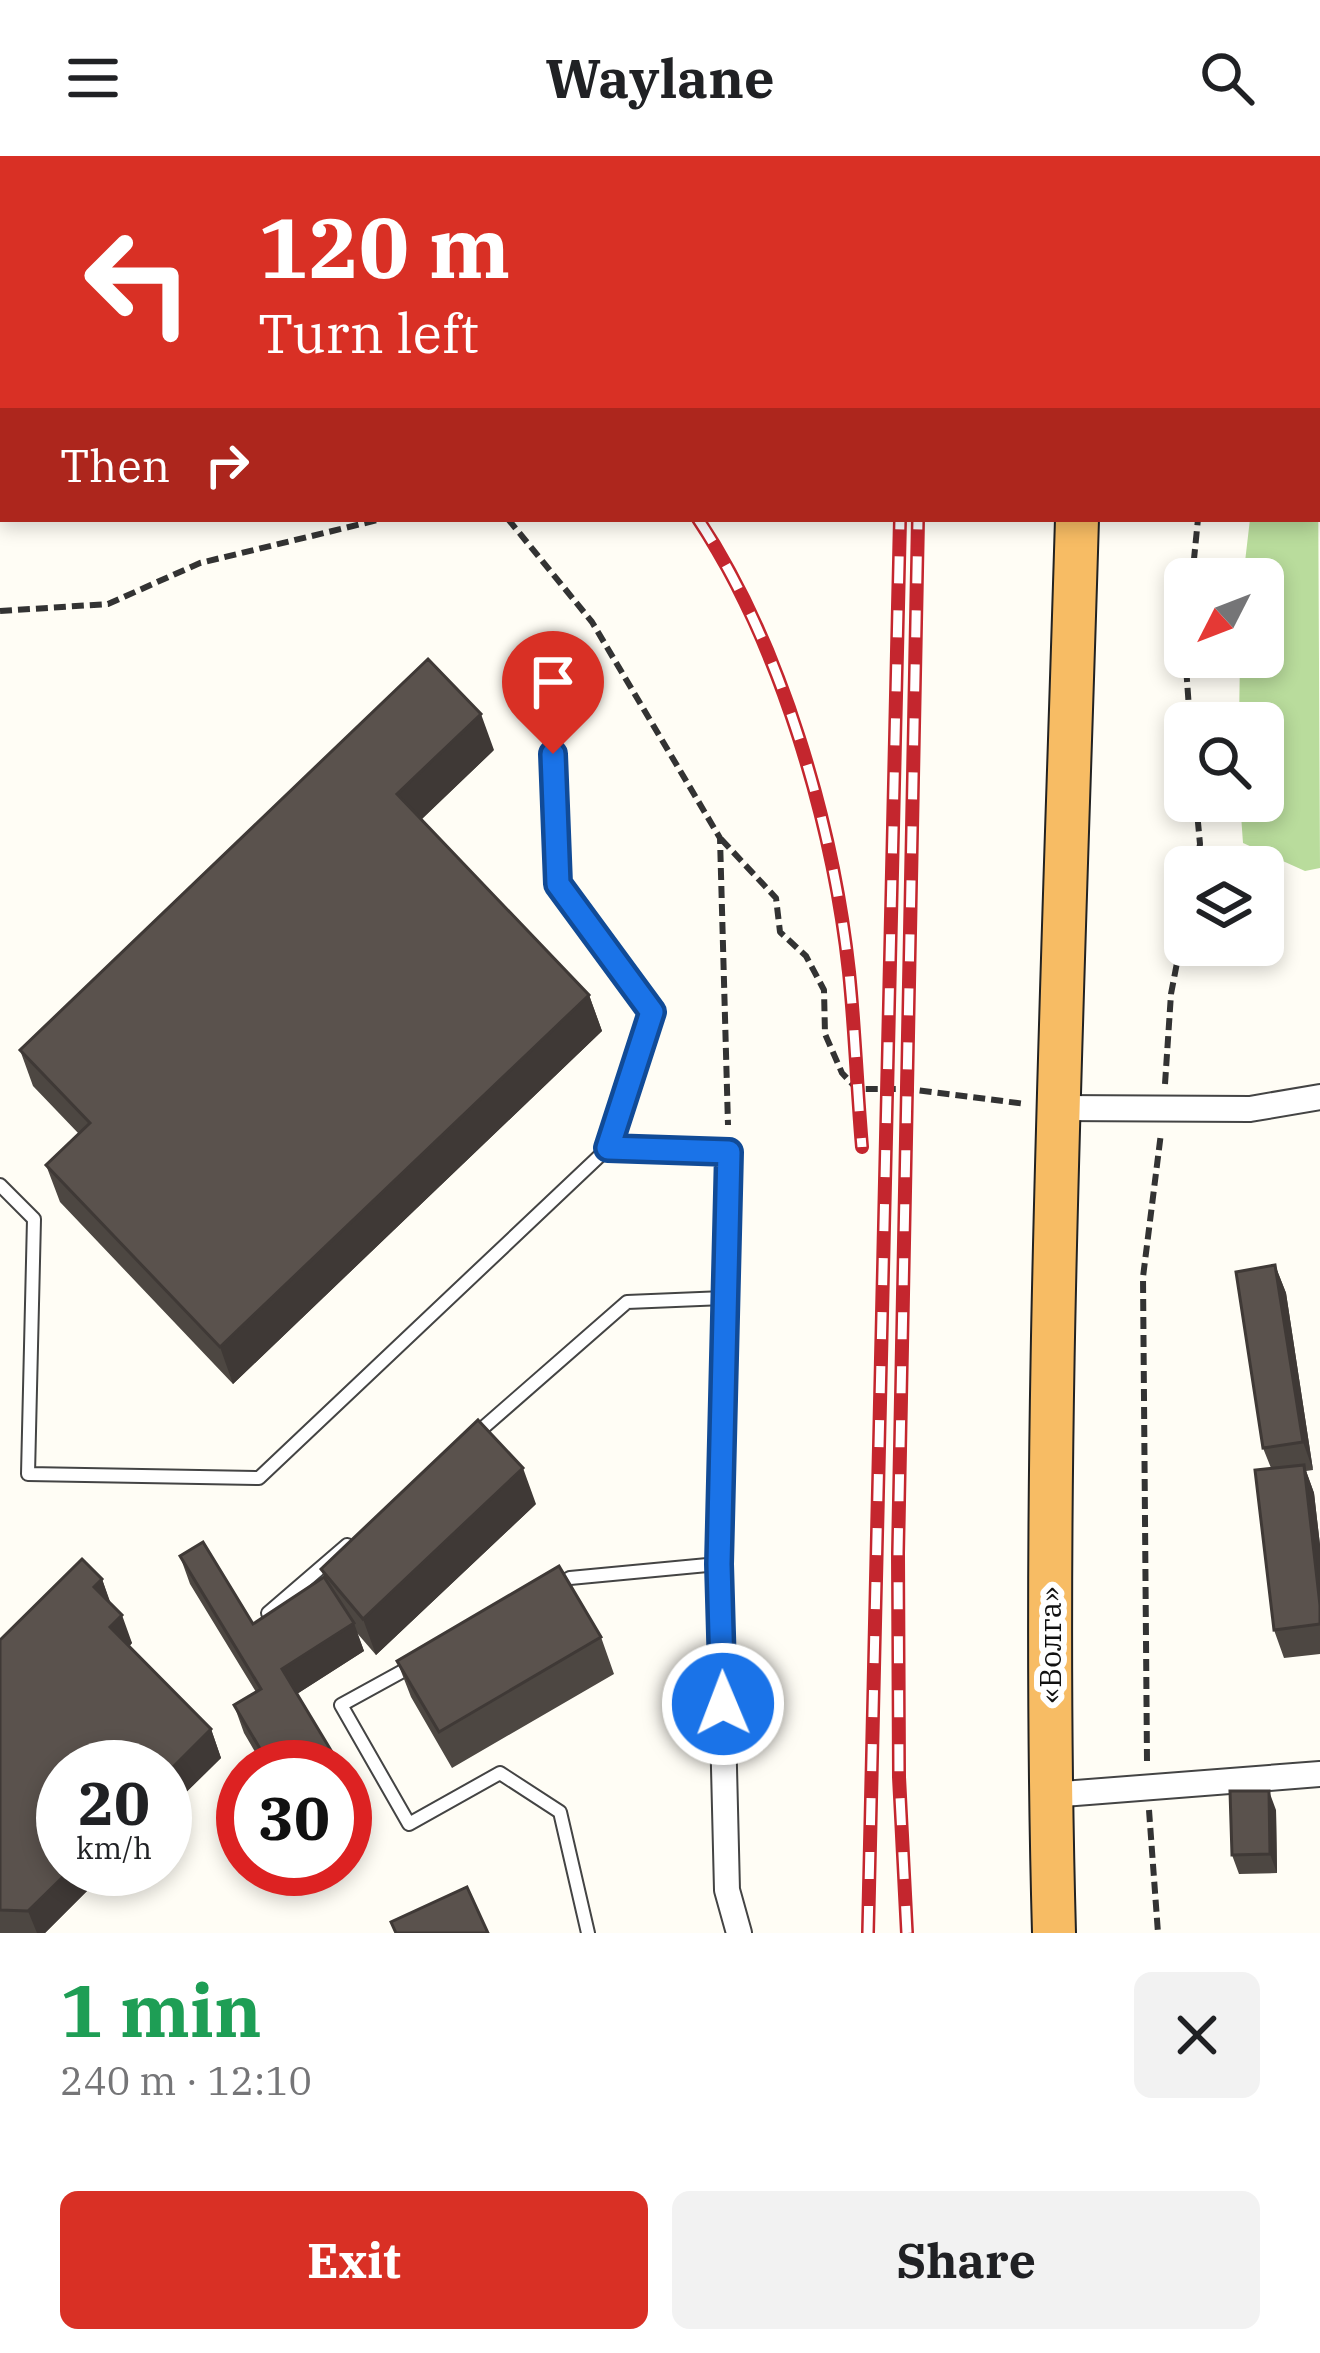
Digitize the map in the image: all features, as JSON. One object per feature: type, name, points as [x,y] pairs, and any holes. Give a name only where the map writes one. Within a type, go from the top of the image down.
[{"type":"highway","name":"«Волга»","points":[[1054,1933],[1050,1795],[1053,1356],[1077,522]]},
{"type":"street","points":[[1059,1108],[1250,1109],[1320,1097]]},
{"type":"street","points":[[729,1152],[719,1564],[728,1890],[739,1933]]},
{"type":"street","points":[[1050,1795],[1320,1774]]},
{"type":"lane","points":[[0,1186],[34,1219],[28,1474],[259,1478],[608,1148],[652,1012],[558,884],[551,711]]},
{"type":"lane","points":[[608,1148],[729,1152]]},
{"type":"lane","points":[[466,1442],[627,1302],[725,1298]]},
{"type":"lane","points":[[268,1613],[358,1536]]},
{"type":"lane","points":[[550,1590],[571,1578],[719,1564]]},
{"type":"lane","points":[[425,1659],[341,1705],[409,1824],[500,1773],[560,1812],[588,1933]]},
{"type":"path","points":[[0,611],[108,604],[200,563],[370,522]]},
{"type":"path","points":[[510,522],[592,622],[720,838],[776,898],[780,932],[806,956],[824,990],[825,1034],[842,1073],[857,1089],[907,1089],[1059,1108]]},
{"type":"path","points":[[1194,558],[1198,522]]},
{"type":"path","points":[[720,838],[729,1152]]},
{"type":"path","points":[[1158,1933],[1147,1788],[1143,1277],[1176,966]]},
{"type":"green space","points":[[1250,522],[1318,522],[1320,868],[1305,871],[1284,862],[1284,846],[1243,843],[1242,822],[1284,822],[1284,702],[1239,702],[1240,678],[1284,678],[1284,558],[1245,558]]},
{"type":"building","points":[[428,659],[481,714],[397,794],[589,995],[220,1347],[46,1165],[90,1123],[20,1050]]},
{"type":"building","points":[[1275,1265],[1303,1442],[1263,1448],[1236,1272]]},
{"type":"building","points":[[478,1420],[523,1468],[363,1619],[321,1569]]},
{"type":"building","points":[[1304,1465],[1320,1624],[1274,1630],[1255,1470]]},
{"type":"building","points":[[203,1542],[253,1624],[324,1577],[354,1623],[282,1669],[325,1740],[255,1740],[234,1705],[261,1689],[180,1556]]},
{"type":"building","points":[[82,1559],[102,1579],[94,1587],[122,1615],[110,1627],[211,1729],[192,1748],[192,1740],[36,1740],[36,1896],[43,1896],[28,1911],[0,1910],[0,1640]]},
{"type":"building","points":[[559,1566],[601,1637],[439,1732],[397,1661]]},
{"type":"building","points":[[1230,1791],[1269,1791],[1270,1854],[1232,1855]]},
{"type":"building","points":[[467,1887],[488,1933],[396,1933],[391,1922]]},
{"type":"railway","points":[[700,522],[728,568],[778,678],[816,797],[849,972],[862,1147]]},
{"type":"railway","points":[[868,1933],[900,522]]},
{"type":"railway","points":[[907,1933],[899,1777],[898,1553],[918,522]]},
{"type":"route","points":[[553,754],[558,884],[652,1012],[608,1148],[729,1152],[719,1564],[723,1704]]}]
